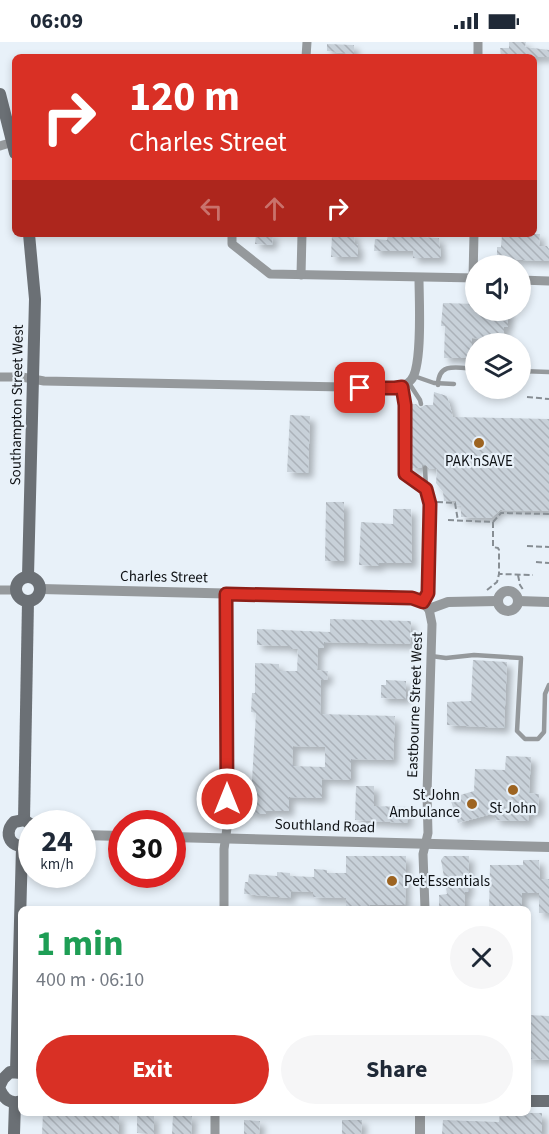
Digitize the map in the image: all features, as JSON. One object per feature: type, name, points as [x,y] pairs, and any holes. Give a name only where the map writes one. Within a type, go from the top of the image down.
[{"type":"main road","points":[[0,94],[12,139]]},
{"type":"main road","name":"Southampton Street West","points":[[28,576],[35,299],[29,237]]},
{"type":"main road","points":[[28,576],[38,581],[41,589],[38,596],[28,601],[21,599],[16,590],[18,581],[28,576]]},
{"type":"main road","points":[[28,601],[28,810]]},
{"type":"main road","points":[[18,821],[4,834],[11,842],[18,843]]},
{"type":"main road","points":[[25,888],[25,906]]},
{"type":"main road","points":[[0,1085],[6,1075],[18,1072]]},
{"type":"main road","points":[[0,1090],[7,1100],[18,1102],[14,1134]]},
{"type":"main road","points":[[531,1101],[549,1101]]},
{"type":"street","points":[[232,237],[232,244],[270,274],[465,278]]},
{"type":"street","points":[[301,275],[302,237]]},
{"type":"street","points":[[474,237],[474,255]]},
{"type":"street","points":[[0,377],[44,381],[384,388],[409,382],[418,364],[419,278]]},
{"type":"street","points":[[531,280],[549,281]]},
{"type":"street","name":"Charles Street","points":[[41,589],[412,598],[426,606],[448,602],[497,601],[501,609],[508,612],[514,609],[518,601],[549,602]]},
{"type":"street","points":[[0,590],[16,590]]},
{"type":"street","points":[[224,906],[226,594]]},
{"type":"street","name":"Eastbourne Street West","points":[[425,906],[423,854],[428,833],[432,616],[426,606]]},
{"type":"street","name":"Southland Road","points":[[186,837],[549,847]]},
{"type":"street","points":[[215,1116],[215,1134]]},
{"type":"street","points":[[420,1116],[420,1134]]},
{"type":"lane","points":[[438,384],[440,373],[443,370],[465,369]]},
{"type":"lane","points":[[531,371],[549,372]]},
{"type":"lane","points":[[409,382],[454,384]]},
{"type":"lane","points":[[409,382],[420,404]]},
{"type":"lane","points":[[409,382],[405,405],[405,474],[426,489]]},
{"type":"lane","points":[[425,468],[426,489],[430,501],[429,586],[426,606]]},
{"type":"lane","points":[[431,656],[474,655],[521,658],[518,730],[525,739],[538,739],[544,732],[545,694],[549,685]]},
{"type":"path","points":[[531,397],[549,399]]},
{"type":"path","points":[[430,501],[455,503],[458,520]]},
{"type":"path","points":[[533,575],[499,574],[499,550],[493,547],[493,522],[501,513],[549,514]]},
{"type":"path","points":[[448,520],[493,522]]},
{"type":"path","points":[[528,546],[549,547]]},
{"type":"path","points":[[536,562],[549,563]]},
{"type":"path","points":[[518,575],[522,589],[531,591]]},
{"type":"building","points":[[509,42],[526,42],[525,47],[549,50],[549,57],[537,57],[537,54],[501,54],[500,48],[509,48]]},
{"type":"building","points":[[327,44],[354,45],[354,54],[327,51]]},
{"type":"building","points":[[537,234],[540,234],[539,246],[547,246],[549,249],[549,261],[531,260],[531,255],[497,255],[497,247],[501,247],[502,237],[537,237]]},
{"type":"building","points":[[256,237],[273,237],[272,245],[255,244]]},
{"type":"building","points":[[332,237],[354,237],[355,244],[358,244],[358,257],[331,257]]},
{"type":"building","points":[[388,237],[439,238],[441,258],[413,258],[413,251],[374,251],[375,239],[387,240]]},
{"type":"building","points":[[443,303],[465,304],[465,321],[508,321],[508,327],[504,327],[504,333],[465,333],[465,358],[444,358],[445,326],[441,326]]},
{"type":"building","name":"PAK'nSAVE","points":[[434,392],[447,396],[453,417],[549,419],[549,511],[500,510],[491,518],[461,517],[461,506],[456,505],[456,501],[444,501],[443,492],[436,483],[437,469],[430,469],[425,464],[421,468],[410,468],[409,404],[416,404],[420,408],[433,405]]},
{"type":"building","points":[[290,415],[310,416],[308,473],[287,472]]},
{"type":"building","points":[[326,502],[344,502],[344,561],[325,561]]},
{"type":"building","points":[[393,509],[411,509],[412,563],[359,565],[361,522],[393,524]]},
{"type":"building","points":[[330,619],[411,621],[410,644],[324,642],[324,648],[318,648],[317,670],[328,671],[327,680],[321,680],[320,714],[395,716],[393,760],[351,759],[351,780],[322,779],[322,798],[289,797],[289,811],[250,814],[256,713],[251,712],[252,693],[255,693],[255,663],[279,664],[279,671],[297,671],[298,649],[290,649],[290,646],[257,645],[257,629],[330,632]],"holes":[[[293,746],[325,747],[325,767],[292,766]]]},
{"type":"building","points":[[473,660],[507,662],[504,728],[447,725],[447,702],[471,701]]},
{"type":"building","points":[[386,680],[406,681],[406,699],[381,698],[381,685],[386,685]]},
{"type":"building","name":"St John","points":[[506,756],[531,757],[529,793],[539,794],[538,812],[529,812],[528,821],[495,820],[495,813],[458,823],[450,798],[474,791],[475,769],[505,770]]},
{"type":"building","points":[[356,786],[374,786],[374,806],[408,807],[407,823],[355,820]]},
{"type":"building","points":[[346,856],[406,856],[405,905],[346,906],[346,898],[313,897],[313,892],[291,891],[290,898],[244,894],[245,882],[248,882],[249,874],[277,876],[277,872],[290,873],[290,876],[314,877],[314,869],[327,870],[327,873],[346,873]]},
{"type":"building","points":[[444,856],[469,856],[468,892],[465,892],[464,906],[439,906],[439,895],[447,894],[441,860]]},
{"type":"building","points":[[523,860],[539,860],[540,879],[549,879],[549,913],[539,913],[539,893],[522,893],[522,906],[489,906],[490,865],[523,865]]},
{"type":"building","points":[[531,1015],[549,1016],[549,1060],[531,1059]]},
{"type":"building","points":[[531,1113],[542,1113],[542,1134],[442,1134],[443,1120],[499,1122],[500,1116],[531,1116]]},
{"type":"building","points":[[43,1116],[119,1116],[119,1134],[42,1134]]},
{"type":"building","points":[[137,1116],[154,1116],[154,1134],[137,1133]]},
{"type":"building","points":[[173,1116],[192,1116],[191,1134],[172,1134]]},
{"type":"building","points":[[244,1120],[260,1121],[259,1134],[244,1134]]},
{"type":"building","points":[[342,1120],[362,1120],[361,1134],[342,1134]]},
{"type":"place","name":"PAK'nSAVE","points":[[479,443]]},
{"type":"place","name":"St John","points":[[513,790]]},
{"type":"place","name":"St John Ambulance","points":[[472,804]]},
{"type":"place","name":"Pet Essentials","points":[[392,881]]},
{"type":"route","points":[[227,799],[226,594],[412,598],[423,602],[428,593],[430,504],[428,493],[422,484],[405,474],[405,405],[402,387],[360,388]]}]
